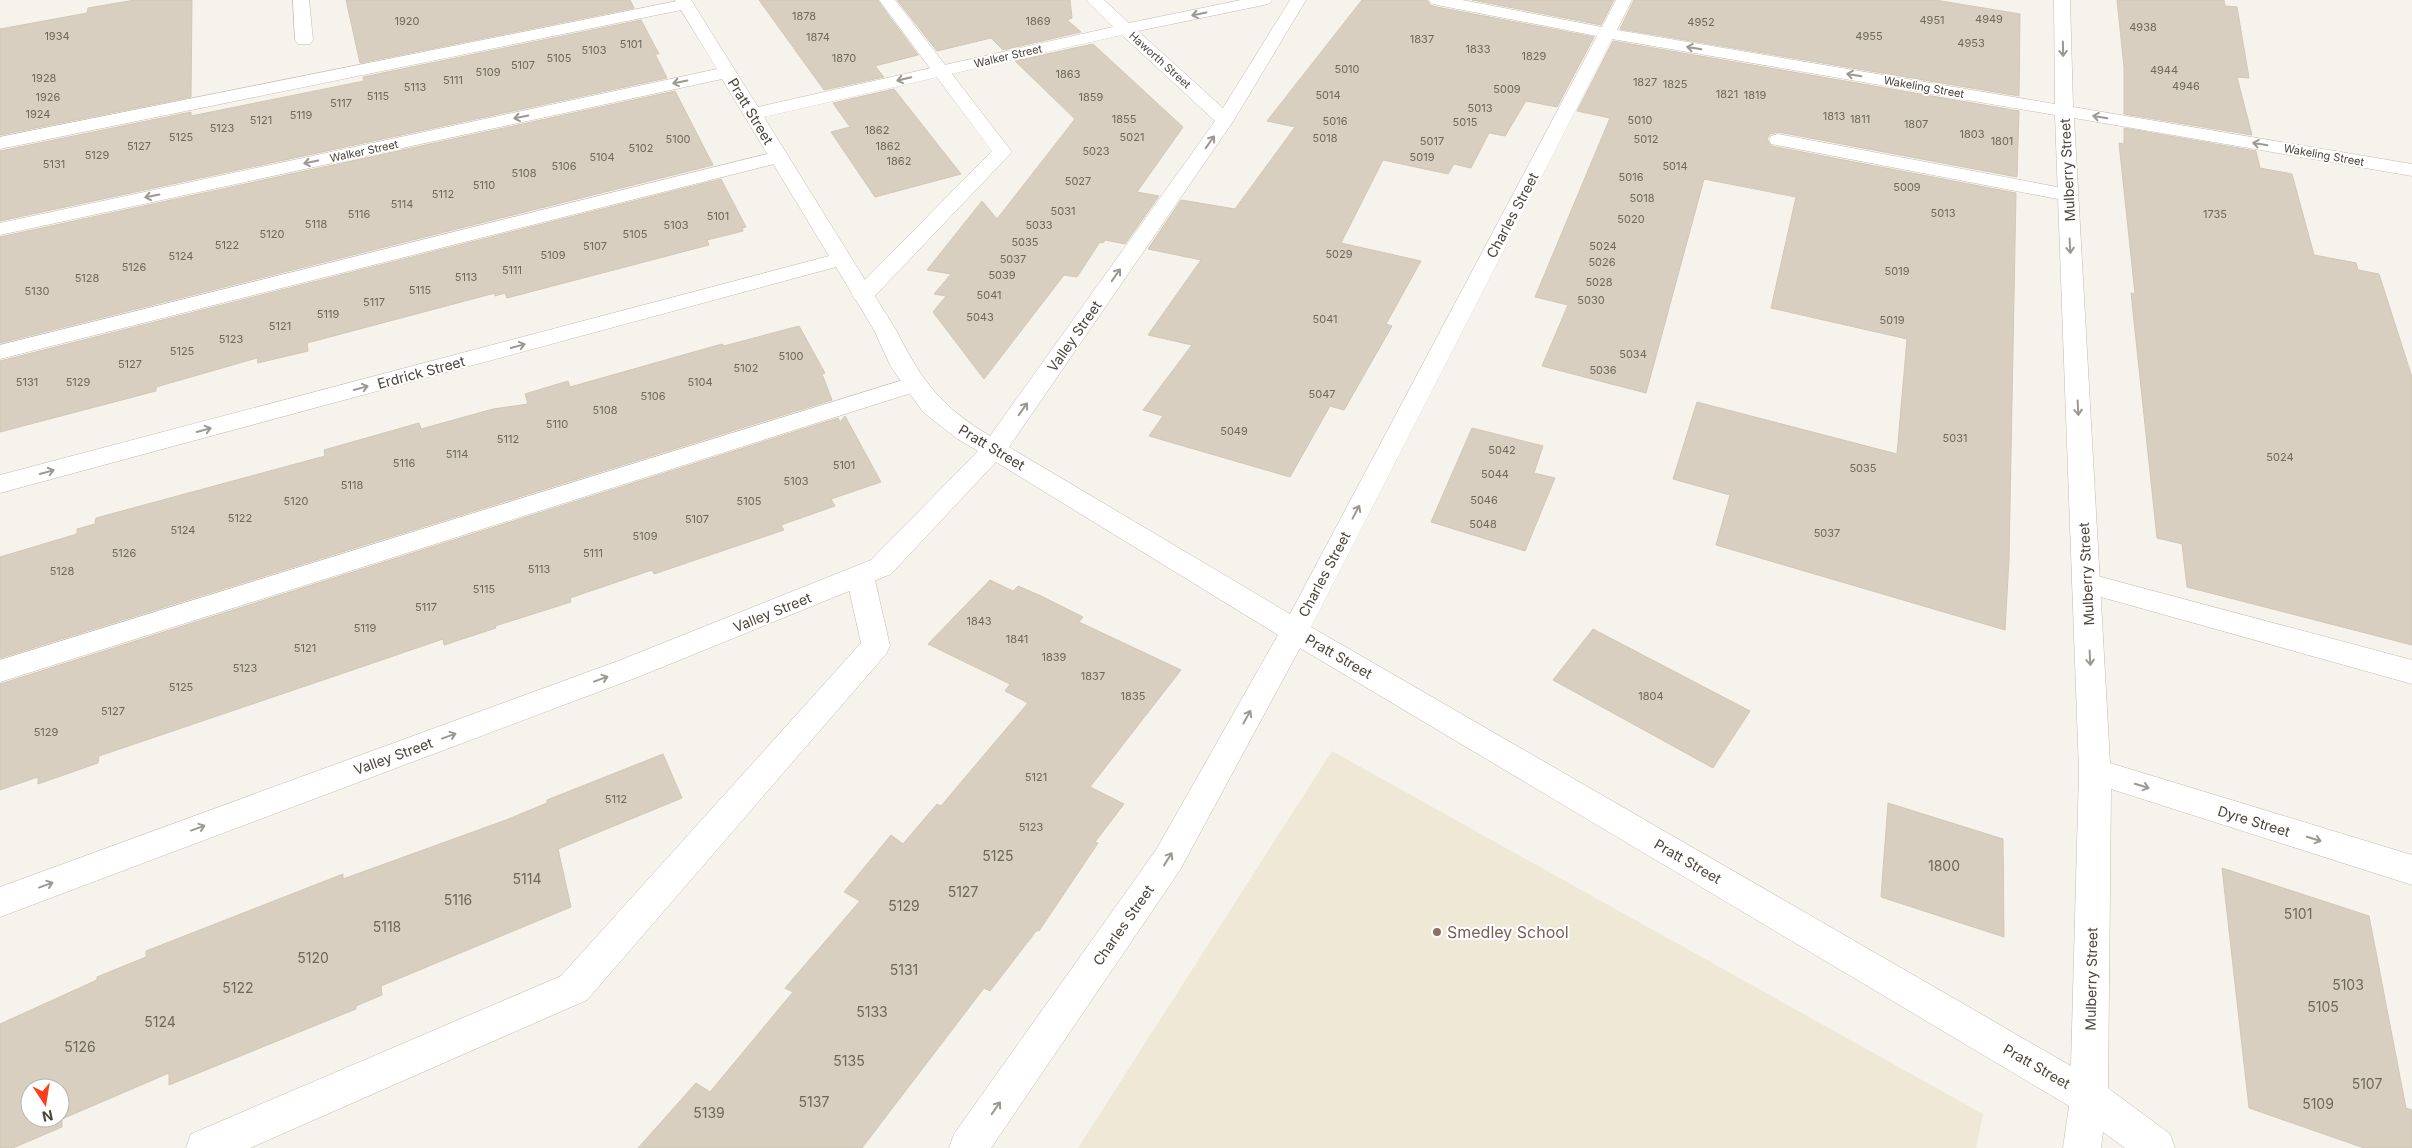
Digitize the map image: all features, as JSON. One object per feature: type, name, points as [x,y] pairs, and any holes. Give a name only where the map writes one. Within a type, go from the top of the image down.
[{"type":"street","points":[[301,0],[304,40]]},
{"type":"street","points":[[863,295],[1002,152],[887,0]]},
{"type":"street","name":"Haworth Street","points":[[1094,0],[1226,120]]},
{"type":"street","name":"Walker Street","points":[[753,114],[1126,29],[1264,0]]},
{"type":"street","name":"Valley Street","points":[[0,902],[628,669],[881,568],[995,448],[1226,120],[1298,0]]},
{"type":"street","name":"Wakeling Street","points":[[1438,0],[1607,33],[2412,170]]},
{"type":"street","name":"Charles Street","points":[[968,1148],[1168,860],[1295,630],[1624,0]]},
{"type":"street","name":"Mulberry Street","points":[[2062,0],[2064,110],[2095,771],[2089,1097],[2082,1148]]},
{"type":"street","points":[[0,143],[685,2]]},
{"type":"street","name":"Pratt Street","points":[[685,2],[863,295],[903,366],[932,406],[964,432],[995,448],[1295,630],[2089,1097],[2156,1148]]},
{"type":"street","name":"Walker Street","points":[[0,229],[728,72]]},
{"type":"street","points":[[1778,140],[2068,194]]},
{"type":"street","points":[[0,352],[779,157]]},
{"type":"street","name":"Erdrick Street","points":[[0,484],[841,259]]},
{"type":"street","points":[[0,671],[916,384]]},
{"type":"street","points":[[205,1148],[574,988],[876,646],[860,576]]},
{"type":"street","points":[[2086,583],[2412,672]]},
{"type":"street","name":"Dyre Street","points":[[2095,771],[2412,870]]},
{"type":"shaded area","name":"Smedley School","points":[[1332,751],[1983,1114],[1976,1148],[1078,1148]]},
{"type":"building","points":[[135,0],[192,0],[191,97],[0,135],[0,29],[87,13],[88,8]]},
{"type":"building","points":[[346,0],[630,0],[634,8],[360,63]]},
{"type":"building","points":[[759,0],[877,0],[918,55],[875,66],[884,77],[824,90]]},
{"type":"building","points":[[897,0],[1070,0],[1072,18],[1067,20],[1081,32],[1003,50],[991,38],[937,51]]},
{"type":"building","points":[[1362,0],[1427,0],[1430,5],[1437,7],[1594,37],[1557,107],[1526,101],[1505,136],[1489,133],[1471,168],[1454,164],[1448,174],[1383,160],[1341,243],[1421,261],[1386,324],[1392,326],[1344,410],[1330,406],[1290,477],[1149,436],[1163,416],[1143,410],[1192,345],[1148,335],[1201,260],[1148,249],[1181,200],[1235,209],[1295,127],[1267,121]]},
{"type":"building","points":[[1472,0],[1614,0],[1601,25]]},
{"type":"building","points":[[1634,0],[1935,0],[2020,14],[2019,96],[1620,29]]},
{"type":"building","points":[[2117,0],[2224,0],[2225,6],[2237,7],[2249,78],[2237,77],[2252,135],[2124,114],[2124,67]]},
{"type":"building","points":[[641,20],[659,54],[655,54],[667,78],[0,221],[0,151],[191,112],[191,116],[364,81],[363,77]]},
{"type":"building","points":[[1613,41],[2019,111],[2017,177],[1778,132],[1770,134],[1767,139],[1771,146],[2016,193],[2009,559],[2005,630],[1716,545],[1730,495],[1673,479],[1697,402],[1897,454],[1907,339],[1771,308],[1796,197],[1704,179],[1646,393],[1542,366],[1568,305],[1535,297],[1610,118],[1577,111]]},
{"type":"building","points":[[1093,44],[1183,127],[1137,192],[1159,196],[1125,244],[1105,240],[1103,243],[1100,242],[1077,277],[1064,275],[984,379],[933,312],[946,296],[934,294],[951,274],[927,270],[982,201],[997,219],[1075,119],[1015,61]]},
{"type":"building","points":[[894,89],[961,174],[875,197],[831,132],[850,127],[833,103]]},
{"type":"building","points":[[675,91],[713,165],[0,343],[0,237]]},
{"type":"building","points":[[2124,128],[2256,151],[2260,168],[2292,174],[2314,255],[2356,263],[2358,270],[2379,274],[2412,377],[2412,645],[2187,587],[2182,544],[2157,538],[2131,293],[2135,294],[2119,143],[2124,144]]},
{"type":"building","points":[[721,179],[746,227],[742,228],[743,231],[707,240],[709,245],[507,298],[505,293],[495,296],[495,293],[307,343],[308,351],[258,363],[257,358],[156,387],[156,391],[0,432],[0,361]]},
{"type":"building","points":[[799,326],[825,373],[822,374],[832,400],[0,658],[0,557],[77,534],[77,529],[95,524],[96,518],[325,456],[324,450],[419,423],[421,429],[493,409],[528,404],[525,394],[568,381],[570,387],[722,344],[724,346]]},
{"type":"building","points":[[845,416],[881,482],[831,499],[835,506],[781,525],[784,530],[654,574],[652,570],[570,598],[571,602],[495,626],[496,628],[444,645],[443,639],[99,756],[98,763],[38,784],[38,777],[0,790],[0,684],[838,418],[840,422]]},
{"type":"building","points":[[1472,428],[1543,446],[1534,473],[1555,478],[1525,551],[1431,522]]},
{"type":"building","points":[[990,580],[1013,591],[1018,586],[1041,596],[1083,617],[1079,622],[1181,670],[1090,787],[1124,804],[1095,842],[1098,843],[1039,931],[1037,930],[990,991],[984,988],[862,1148],[638,1148],[696,1083],[710,1092],[793,992],[785,988],[860,901],[844,892],[891,835],[903,844],[937,804],[941,806],[1028,703],[1005,691],[1010,684],[928,644]]},
{"type":"building","points":[[1593,629],[1750,711],[1713,768],[1553,680]]},
{"type":"building","points":[[663,754],[682,798],[558,849],[571,907],[381,986],[382,995],[356,1006],[356,1009],[169,1085],[169,1073],[70,1116],[70,1078],[20,1078],[20,1128],[60,1128],[13,1148],[0,1148],[0,1024],[97,980],[97,977],[146,957],[146,951],[343,874],[343,879],[506,820],[547,803],[547,800]]},
{"type":"building","points":[[1888,803],[2003,839],[2004,937],[1881,897]]},
{"type":"building","points":[[2222,868],[2369,916],[2406,1108],[2412,1110],[2412,1148],[2364,1148],[2249,1108]]},
{"type":"place","name":"Smedley School","points":[[1437,932]]}]
